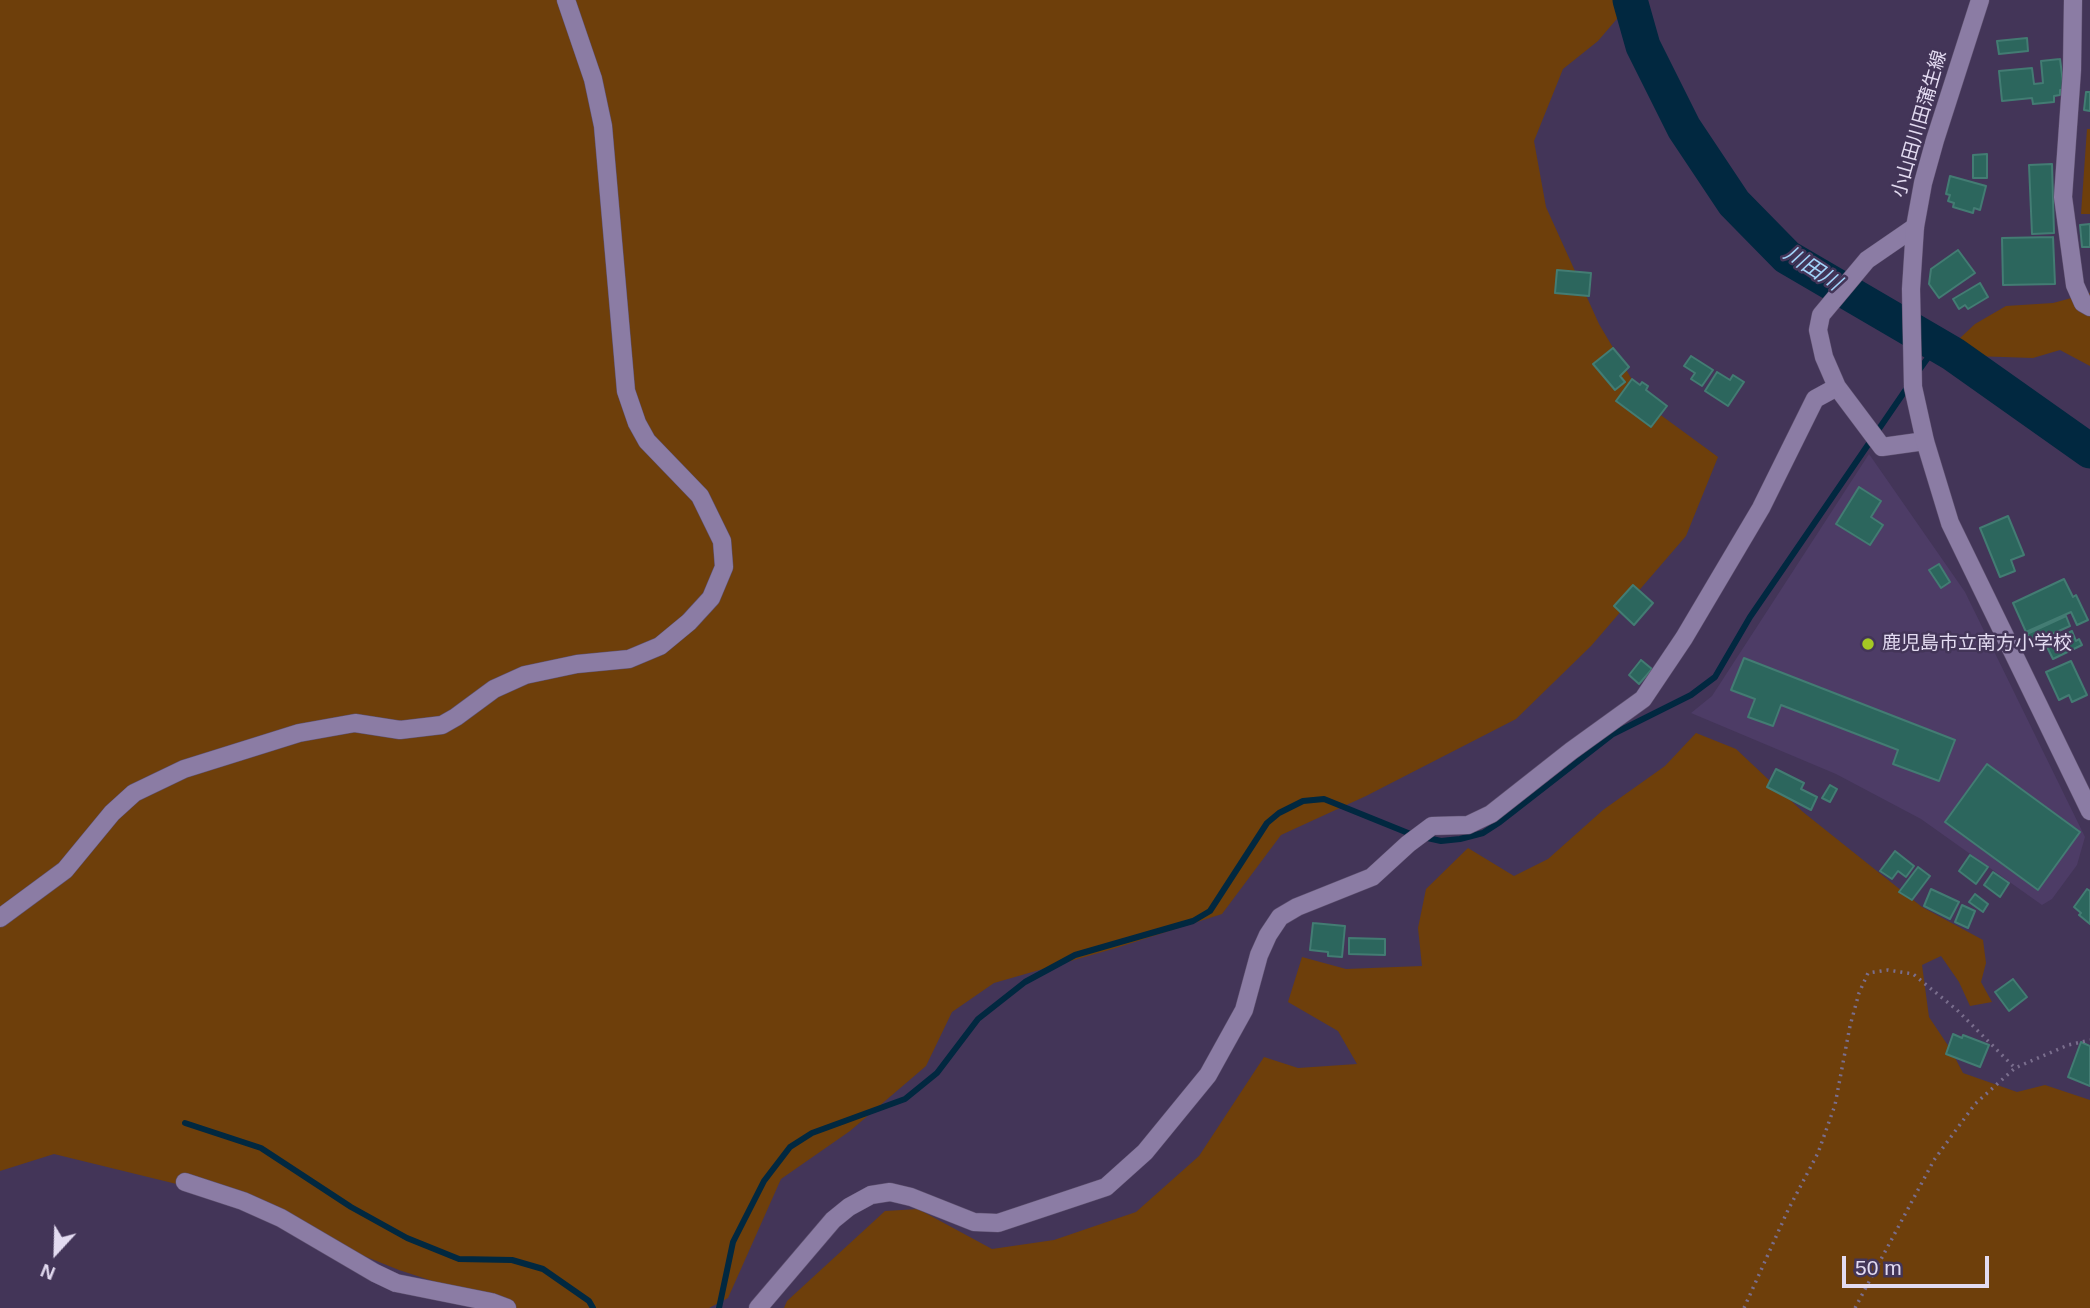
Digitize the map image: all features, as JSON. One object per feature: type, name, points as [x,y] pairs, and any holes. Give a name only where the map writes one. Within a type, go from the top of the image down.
[{"type":"street","points":[[0,918],[65,870],[112,813],[134,793],[184,769],[299,733],[355,723],[400,730],[442,725],[494,689],[525,675],[577,664],[629,659],[660,646],[689,622],[711,598],[724,567],[722,541],[700,496],[648,441],[637,423],[626,391],[603,126],[593,79],[566,0]]},
{"type":"street","name":"小山田川田蒲生線","points":[[1980,0],[1935,140],[1915,227],[1911,289],[1913,387],[1925,441],[1950,523],[2090,811]]},
{"type":"street","points":[[2073,0],[2072,70],[2063,197],[2075,285],[2083,303],[2090,307]]},
{"type":"street","points":[[1915,227],[1867,260],[1821,315],[1818,330],[1824,357],[1837,387],[1882,447],[1925,441]]},
{"type":"street","points":[[758,1308],[833,1220],[871,1195],[890,1192],[911,1197],[974,1222],[998,1223],[1106,1187],[1145,1152],[1175,1119],[1208,1075],[1244,1010],[1259,956],[1280,917],[1297,907],[1372,877],[1432,826],[1468,825],[1491,814],[1643,699],[1684,638],[1761,508],[1815,399],[1837,387]]},
{"type":"street","points":[[185,1182],[243,1201],[281,1218],[396,1283],[482,1300],[507,1308]]},
{"type":"path","points":[[1744,1308],[1788,1210],[1818,1153],[1835,1105],[1850,1026],[1868,973],[1888,970],[1913,974],[1957,1010],[2015,1068]]},
{"type":"path","points":[[1855,1308],[1934,1160],[1975,1104],[2015,1068],[2068,1045],[2090,1040]]},
{"type":"shaded area","points":[[0,0],[1633,0],[1598,41],[1563,69],[1534,141],[1546,207],[1599,324],[1647,405],[1718,457],[1686,536],[1591,646],[1516,719],[1366,796],[1281,835],[1222,914],[994,983],[952,1012],[926,1066],[850,1131],[781,1179],[728,1298],[709,1308],[515,1308],[399,1270],[197,1189],[54,1154],[0,1171]]},
{"type":"shaded area","points":[[2087,129],[2090,129],[2090,214],[2081,214]]},
{"type":"shaded area","points":[[2090,293],[2090,366],[2060,350],[2033,358],[1973,356],[1959,339],[1975,324],[2006,306],[2053,303]]},
{"type":"shaded area","name":"鹿児島市立南方小学校","points":[[1869,454],[1965,592],[2085,837],[2077,865],[2052,899],[2042,905],[1921,819],[1836,774],[1691,713],[1712,696]]},
{"type":"shaded area","points":[[1696,733],[1736,749],[1803,812],[1922,907],[1983,940],[1986,963],[1981,982],[1992,1002],[1970,1006],[1959,982],[1941,956],[1922,965],[1929,1017],[1963,1073],[2017,1092],[2045,1085],[2090,1100],[2090,1308],[784,1308],[787,1301],[885,1211],[918,1209],[992,1249],[1054,1240],[1136,1212],[1199,1156],[1264,1057],[1298,1068],[1357,1064],[1338,1031],[1288,1002],[1302,957],[1346,969],[1422,966],[1418,928],[1426,889],[1468,848],[1514,876],[1548,859],[1603,810],[1665,766]]},
{"type":"building","points":[[2027,38],[2028,51],[1999,54],[1997,41]]},
{"type":"building","points":[[2060,59],[2064,90],[2060,90],[2060,95],[2054,96],[2054,102],[2033,104],[2032,98],[2002,101],[1999,71],[2032,68],[2034,84],[2043,83],[2041,61]]},
{"type":"building","points":[[2086,92],[2090,92],[2090,111],[2084,110]]},
{"type":"building","points":[[1987,154],[1987,178],[1973,178],[1973,155]]},
{"type":"building","points":[[2052,164],[2054,233],[2032,234],[2029,165]]},
{"type":"building","points":[[1950,176],[1986,186],[1980,210],[1974,208],[1973,213],[1953,207],[1954,203],[1948,201],[1950,195],[1946,194]]},
{"type":"building","points":[[2090,224],[2090,247],[2082,247],[2080,225]]},
{"type":"building","points":[[2053,237],[2055,284],[2003,285],[2002,238]]},
{"type":"building","points":[[1958,250],[1975,273],[1939,298],[1929,284],[1931,269]]},
{"type":"building","points":[[1557,270],[1591,273],[1589,296],[1555,293]]},
{"type":"building","points":[[1980,283],[1988,297],[1968,309],[1965,305],[1959,309],[1953,299]]},
{"type":"building","points":[[1613,348],[1629,367],[1620,376],[1625,382],[1615,390],[1593,364]]},
{"type":"building","points":[[1691,356],[1713,370],[1702,386],[1691,379],[1695,373],[1684,366]]},
{"type":"building","points":[[1717,372],[1730,380],[1733,375],[1744,382],[1728,406],[1705,391]]},
{"type":"building","points":[[1632,379],[1640,385],[1642,382],[1648,386],[1646,390],[1667,406],[1651,427],[1616,401]]},
{"type":"building","points":[[1859,487],[1881,501],[1871,517],[1883,525],[1870,545],[1836,524]]},
{"type":"building","points":[[2008,516],[2024,555],[2011,560],[2015,571],[2000,577],[1980,528]]},
{"type":"building","points":[[1939,564],[1950,582],[1941,588],[1929,570]]},
{"type":"building","points":[[2064,579],[2073,597],[2076,595],[2088,620],[2077,625],[2071,612],[2026,632],[2013,603]]},
{"type":"building","points":[[1633,585],[1653,603],[1634,625],[1614,606]]},
{"type":"building","points":[[2066,616],[2070,626],[2032,643],[2027,634]]},
{"type":"building","points":[[2072,631],[2076,641],[2079,639],[2082,645],[2053,659],[2045,643]]},
{"type":"building","points":[[1744,658],[1955,740],[1939,781],[1893,764],[1898,750],[1781,705],[1773,726],[1748,717],[1755,699],[1731,690]]},
{"type":"building","points":[[1641,660],[1652,669],[1639,684],[1629,675]]},
{"type":"building","points":[[2071,661],[2087,695],[2072,702],[2069,695],[2059,700],[2046,672]]},
{"type":"building","points":[[1987,764],[2080,832],[2038,890],[1945,822]]},
{"type":"building","points":[[1776,769],[1804,783],[1801,789],[1817,797],[1811,810],[1767,787]]},
{"type":"building","points":[[1830,785],[1837,789],[1830,802],[1822,798]]},
{"type":"building","points":[[1895,851],[1914,866],[1906,877],[1898,871],[1892,879],[1880,871]]},
{"type":"building","points":[[1970,855],[1988,867],[1976,884],[1959,871]]},
{"type":"building","points":[[1918,867],[1930,876],[1912,900],[1899,892]]},
{"type":"building","points":[[1993,872],[2009,883],[2000,897],[1984,885]]},
{"type":"building","points":[[1931,889],[1959,902],[1950,919],[1924,906]]},
{"type":"building","points":[[2087,889],[2090,891],[2090,924],[2074,907]]},
{"type":"building","points":[[1975,894],[1988,904],[1983,912],[1969,902]]},
{"type":"building","points":[[1962,905],[1975,911],[1968,928],[1955,922]]},
{"type":"building","points":[[1313,923],[1345,926],[1342,957],[1310,950]]},
{"type":"building","points":[[1349,938],[1385,939],[1385,955],[1349,954]]},
{"type":"building","points":[[2013,979],[2027,997],[2009,1011],[1995,992]]},
{"type":"building","points":[[1953,1034],[1989,1045],[1980,1067],[1946,1054]]},
{"type":"building","points":[[2081,1042],[2090,1046],[2090,1086],[2068,1077]]},
{"type":"waterway","name":"川田川","points":[[1630,0],[1643,46],[1684,128],[1734,203],[1787,257],[1953,354],[2090,451]]},
{"type":"waterway","points":[[1917,373],[1937,345]]},
{"type":"waterway","points":[[1423,837],[1441,841],[1483,833],[1613,734],[1691,695],[1715,677],[1750,617],[1909,385]]},
{"type":"waterway","points":[[719,1308],[733,1242],[764,1181],[790,1147],[812,1133],[905,1099],[937,1073],[978,1019],[1025,982],[1075,955],[1193,921],[1210,911],[1267,823],[1279,813],[1303,801],[1324,799],[1413,835]]},
{"type":"waterway","points":[[185,1123],[261,1148],[351,1207],[407,1238],[459,1259],[512,1260],[543,1269],[589,1301],[593,1308]]},
{"type":"place","name":"鹿児島市立南方小学校","points":[[1868,644]]}]
